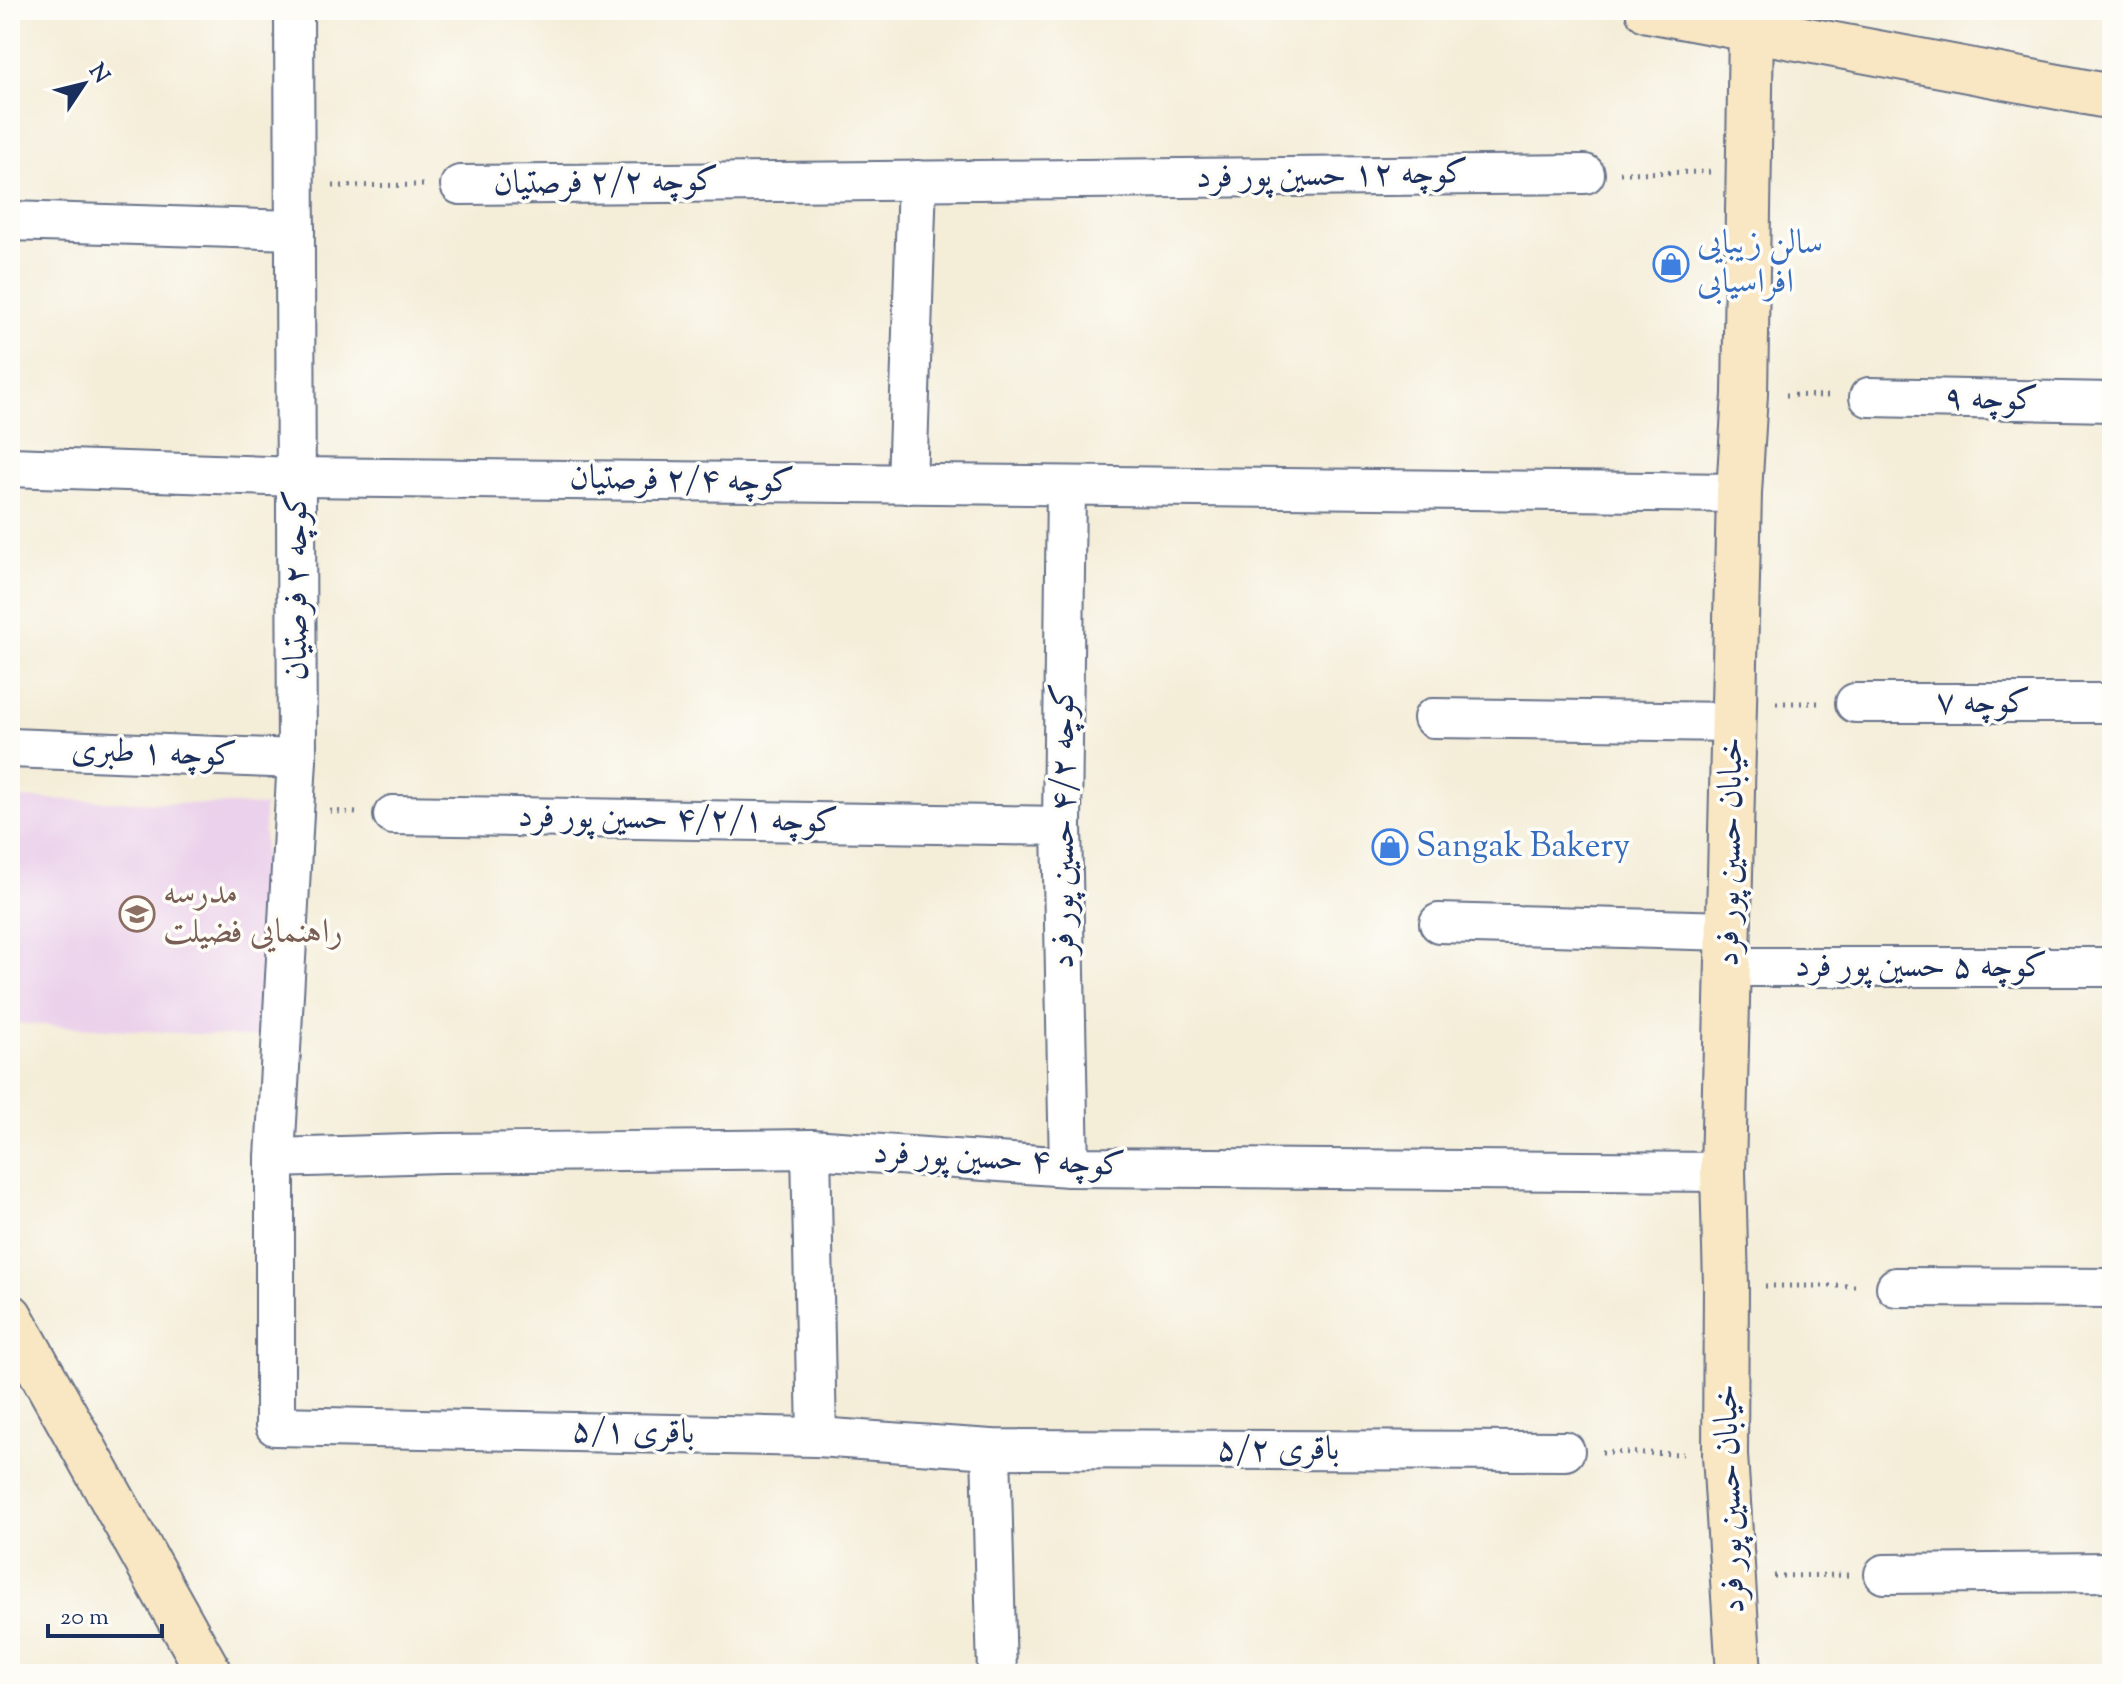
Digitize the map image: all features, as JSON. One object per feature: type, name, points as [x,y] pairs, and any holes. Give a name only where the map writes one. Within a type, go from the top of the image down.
[{"type":"street","name":"کوچه ۲ فرصتیان","points":[[275,1426],[275,1158],[297,759],[294,10]]},
{"type":"street","points":[[1648,10],[2112,97]]},
{"type":"street","name":"خیابان حسین پور فرد","points":[[1739,1674],[1725,1455],[1723,1172],[1739,493],[1745,394],[1751,29]]},
{"type":"street","name":"کوچه ۱۲ حسین پور فرد","points":[[917,180],[1585,174]]},
{"type":"street","points":[[907,484],[917,180]]},
{"type":"street","name":"کوچه ۲/۲ فرصتیان","points":[[460,185],[917,180]]},
{"type":"street","points":[[10,221],[295,230]]},
{"type":"street","name":"کوچه ۹","points":[[1869,397],[2112,402]]},
{"type":"street","name":"کوچه ۲/۴ فرصتیان","points":[[10,467],[298,477],[1739,493]]},
{"type":"street","name":"کوچه ۴/۲ حسین پور فرد","points":[[1066,486],[1062,826],[1069,1167]]},
{"type":"street","name":"کوچه ۷","points":[[1855,703],[2112,703]]},
{"type":"street","points":[[1433,718],[1733,712]]},
{"type":"street","name":"کوچه ۱ طبری","points":[[10,748],[297,759]]},
{"type":"street","name":"کوچه ۴/۲/۱ حسین پور فرد","points":[[393,815],[1062,826]]},
{"type":"street","name":"کوچه ۵ حسین پور فرد","points":[[1439,923],[1729,949],[2112,967]]},
{"type":"street","points":[[811,1149],[817,1437]]},
{"type":"street","name":"کوچه ۴ حسین پور فرد","points":[[275,1158],[811,1149],[1069,1167],[1723,1172]]},
{"type":"street","points":[[1896,1287],[2112,1288]]},
{"type":"street","points":[[10,1316],[210,1674]]},
{"type":"street","name":"باقری ۵/۱","points":[[275,1426],[817,1437],[991,1449]]},
{"type":"street","points":[[991,1449],[997,1674]]},
{"type":"street","name":"باقری ۵/۲","points":[[991,1449],[1565,1451]]},
{"type":"street","points":[[1884,1574],[2112,1572]]},
{"type":"path","points":[[1585,174],[1747,172]]},
{"type":"path","name":"کوچه ۲/۲ فرصتیان","points":[[295,186],[460,185]]},
{"type":"path","points":[[1745,394],[1869,397]]},
{"type":"path","points":[[1733,712],[1855,703]]},
{"type":"path","points":[[294,809],[393,815]]},
{"type":"path","points":[[1726,1285],[1896,1287]]},
{"type":"path","points":[[1565,1451],[1725,1455]]},
{"type":"path","points":[[1733,1576],[1884,1574]]},
{"type":"shaded area","name":"مدرسه راهنمایی فضیلت","points":[[10,798],[264,806],[264,1038],[10,1023]]},
{"type":"place","name":"سالن زیبایی افراسیابی","points":[[1671,264]]},
{"type":"place","name":"Sangak Bakery","points":[[1390,847]]},
{"type":"place","name":"مدرسه راهنمایی فضیلت","points":[[137,914]]}]
